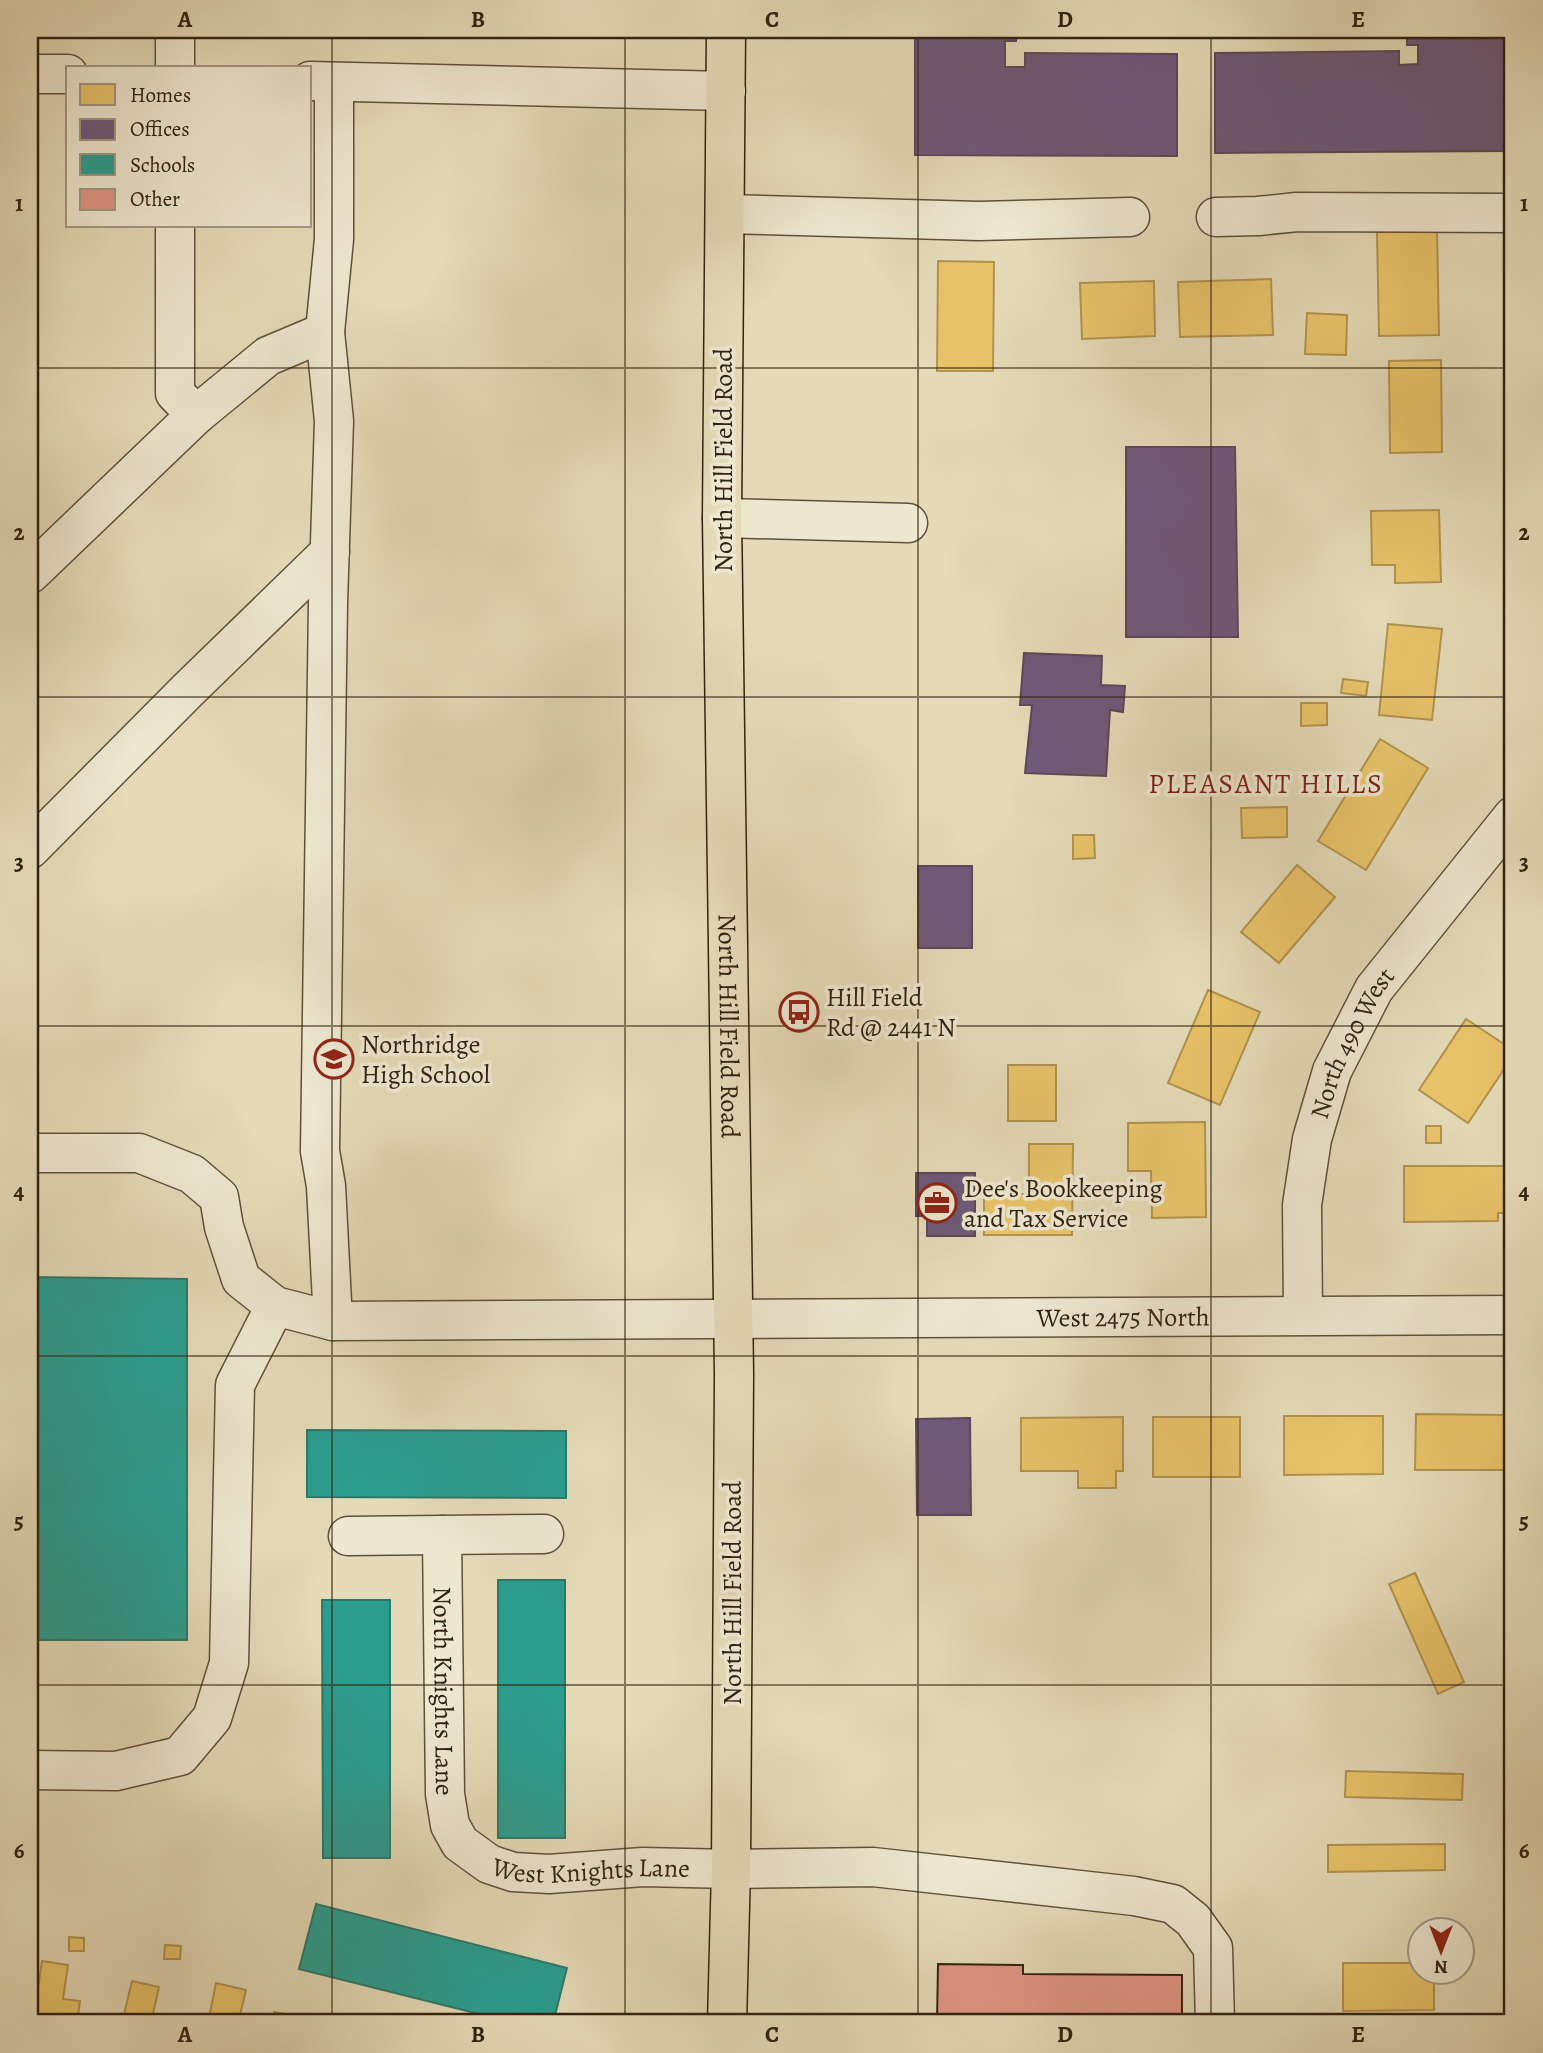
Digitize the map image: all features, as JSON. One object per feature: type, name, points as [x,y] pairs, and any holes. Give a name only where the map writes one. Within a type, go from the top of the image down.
[{"type":"main road","name":"North Hill Field Road","points":[[726,30],[722,518],[734,1374],[731,1869],[727,2023]]},
{"type":"street","points":[[175,30],[175,66]]},
{"type":"street","points":[[30,74],[66,74]]},
{"type":"street","points":[[333,1321],[326,1186],[320,1151],[334,421],[325,332],[334,239],[322,82],[726,91]]},
{"type":"street","points":[[1216,217],[1297,212],[1513,213]]},
{"type":"street","points":[[725,214],[979,221],[1130,217]]},
{"type":"street","points":[[175,228],[174,393],[196,415]]},
{"type":"street","points":[[30,574],[196,415],[268,356],[325,332]]},
{"type":"street","points":[[722,518],[908,523]]},
{"type":"street","points":[[30,849],[330,552]]},
{"type":"street","name":"North 490 West","points":[[1303,1314],[1303,1205],[1312,1139],[1332,1071],[1374,989],[1513,816]]},
{"type":"street","points":[[30,1153],[139,1153],[192,1174],[219,1197],[224,1227],[241,1279],[275,1306],[235,1385],[229,1663],[212,1718],[180,1756],[116,1771],[30,1770]]},
{"type":"street","name":"West 2475 North","points":[[275,1306],[333,1321],[1513,1315]]},
{"type":"street","points":[[348,1536],[544,1534]]},
{"type":"street","name":"North Knights Lane","points":[[442,1535],[445,1794],[450,1825],[460,1843]]},
{"type":"street","name":"West Knights Lane","points":[[460,1843],[489,1864],[513,1872],[549,1874],[643,1867],[873,1867],[1134,1896],[1173,1904],[1193,1920],[1213,1948],[1215,2023]]},
{"type":"building: Homes","points":[[1437,231],[1439,335],[1379,336],[1377,232]]},
{"type":"building: Homes","points":[[938,261],[994,262],[993,371],[937,371]]},
{"type":"building: Homes","points":[[1271,279],[1273,335],[1180,337],[1178,282]]},
{"type":"building: Homes","points":[[1154,281],[1155,336],[1082,339],[1080,283]]},
{"type":"building: Homes","points":[[1307,313],[1347,315],[1346,355],[1305,354]]},
{"type":"building: Homes","points":[[1441,360],[1442,452],[1390,453],[1389,361]]},
{"type":"building: Homes","points":[[1439,510],[1441,582],[1395,583],[1395,565],[1372,565],[1371,511]]},
{"type":"building: Homes","points":[[1388,624],[1442,629],[1432,720],[1379,715]]},
{"type":"building: Homes","points":[[1343,679],[1368,682],[1366,696],[1341,693]]},
{"type":"building: Homes","points":[[1301,703],[1327,703],[1327,725],[1301,726]]},
{"type":"building: Homes","points":[[1380,739],[1428,768],[1366,870],[1318,841]]},
{"type":"building: Homes","points":[[1287,807],[1287,837],[1242,838],[1241,808]]},
{"type":"building: Homes","points":[[1073,835],[1094,835],[1095,858],[1073,859]]},
{"type":"building: Homes","points":[[1297,865],[1335,897],[1279,963],[1241,932]]},
{"type":"building: Homes","points":[[1208,990],[1260,1012],[1220,1105],[1168,1083]]},
{"type":"building: Homes","points":[[1466,1019],[1513,1050],[1513,1056],[1468,1123],[1419,1090]]},
{"type":"building: Homes","points":[[1008,1065],[1056,1065],[1056,1121],[1008,1121]]},
{"type":"building: Homes","points":[[1205,1122],[1206,1217],[1152,1218],[1151,1171],[1128,1171],[1128,1123]]},
{"type":"building: Homes","points":[[1426,1126],[1441,1126],[1441,1143],[1426,1143]]},
{"type":"building: Homes","points":[[1029,1144],[1073,1144],[1072,1235],[984,1235],[984,1194],[1029,1194]]},
{"type":"building: Homes","points":[[1404,1166],[1513,1166],[1513,1213],[1498,1213],[1498,1221],[1404,1222]]},
{"type":"building: Homes","points":[[1416,1414],[1506,1415],[1506,1470],[1415,1470]]},
{"type":"building: Homes","points":[[1284,1416],[1383,1416],[1383,1474],[1284,1475]]},
{"type":"building: Homes","points":[[1123,1417],[1123,1471],[1116,1471],[1116,1488],[1078,1488],[1078,1471],[1021,1471],[1021,1418]]},
{"type":"building: Homes","points":[[1153,1417],[1240,1417],[1240,1477],[1153,1477]]},
{"type":"building: Homes","points":[[1415,1573],[1464,1682],[1438,1694],[1389,1584]]},
{"type":"building: Homes","points":[[1346,1771],[1463,1774],[1462,1800],[1345,1797]]},
{"type":"building: Homes","points":[[1445,1844],[1445,1870],[1328,1872],[1328,1845]]},
{"type":"building: Homes","points":[[69,1937],[84,1938],[84,1951],[69,1951]]},
{"type":"building: Homes","points":[[165,1945],[181,1946],[180,1959],[164,1959]]},
{"type":"building: Homes","points":[[42,1961],[68,1965],[63,1999],[80,2001],[77,2023],[33,2023]]},
{"type":"building: Homes","points":[[1343,1963],[1406,1963],[1406,1986],[1434,1986],[1434,2010],[1343,2011]]},
{"type":"building: Homes","points":[[132,1981],[159,1987],[152,2018],[166,2023],[122,2023]]},
{"type":"building: Homes","points":[[216,1983],[246,1990],[238,2023],[208,2023]]},
{"type":"building: Homes","points":[[274,2012],[299,2016],[298,2023],[272,2023]]},
{"type":"building: Offices","points":[[915,30],[1016,30],[1016,41],[1005,41],[1005,67],[1025,67],[1025,53],[1177,54],[1177,156],[915,155]]},
{"type":"building: Offices","points":[[1407,30],[1507,30],[1508,151],[1215,153],[1215,53],[1399,51],[1399,65],[1418,64],[1418,45],[1407,45]]},
{"type":"building: Offices","points":[[1126,447],[1235,447],[1238,637],[1126,637]]},
{"type":"building: Offices","points":[[1024,653],[1102,656],[1101,685],[1125,686],[1123,712],[1110,710],[1106,776],[1025,773],[1032,705],[1020,705]]},
{"type":"building: Offices","points":[[918,866],[972,866],[972,948],[918,948]]},
{"type":"building: Offices","points":[[916,1173],[975,1173],[975,1236],[927,1236],[927,1216],[916,1216]]},
{"type":"building: Offices","points":[[970,1418],[971,1515],[917,1515],[916,1419]]},
{"type":"building: Schools","points":[[30,1277],[187,1279],[187,1640],[30,1640]]},
{"type":"building: Schools","points":[[307,1430],[566,1431],[566,1498],[307,1497]]},
{"type":"building: Schools","points":[[498,1580],[565,1580],[565,1838],[498,1838]]},
{"type":"building: Schools","points":[[322,1600],[390,1600],[390,1858],[323,1858]]},
{"type":"building: Schools","points":[[316,1904],[567,1968],[553,2023],[515,2023],[299,1969]]},
{"type":"building: Other","points":[[938,1964],[1023,1965],[1023,1974],[1182,1975],[1182,2023],[937,2023]]},
{"type":"place","name":"Hill Field Rd @ 2441 N","points":[[799,1012]]},
{"type":"place","name":"Northridge High School","points":[[334,1059]]},
{"type":"place","name":"Dee's Bookkeeping and Tax Service","points":[[937,1203]]},
{"type":"district","name":"PLEASANT HILLS","points":[[1266,784]]}]
